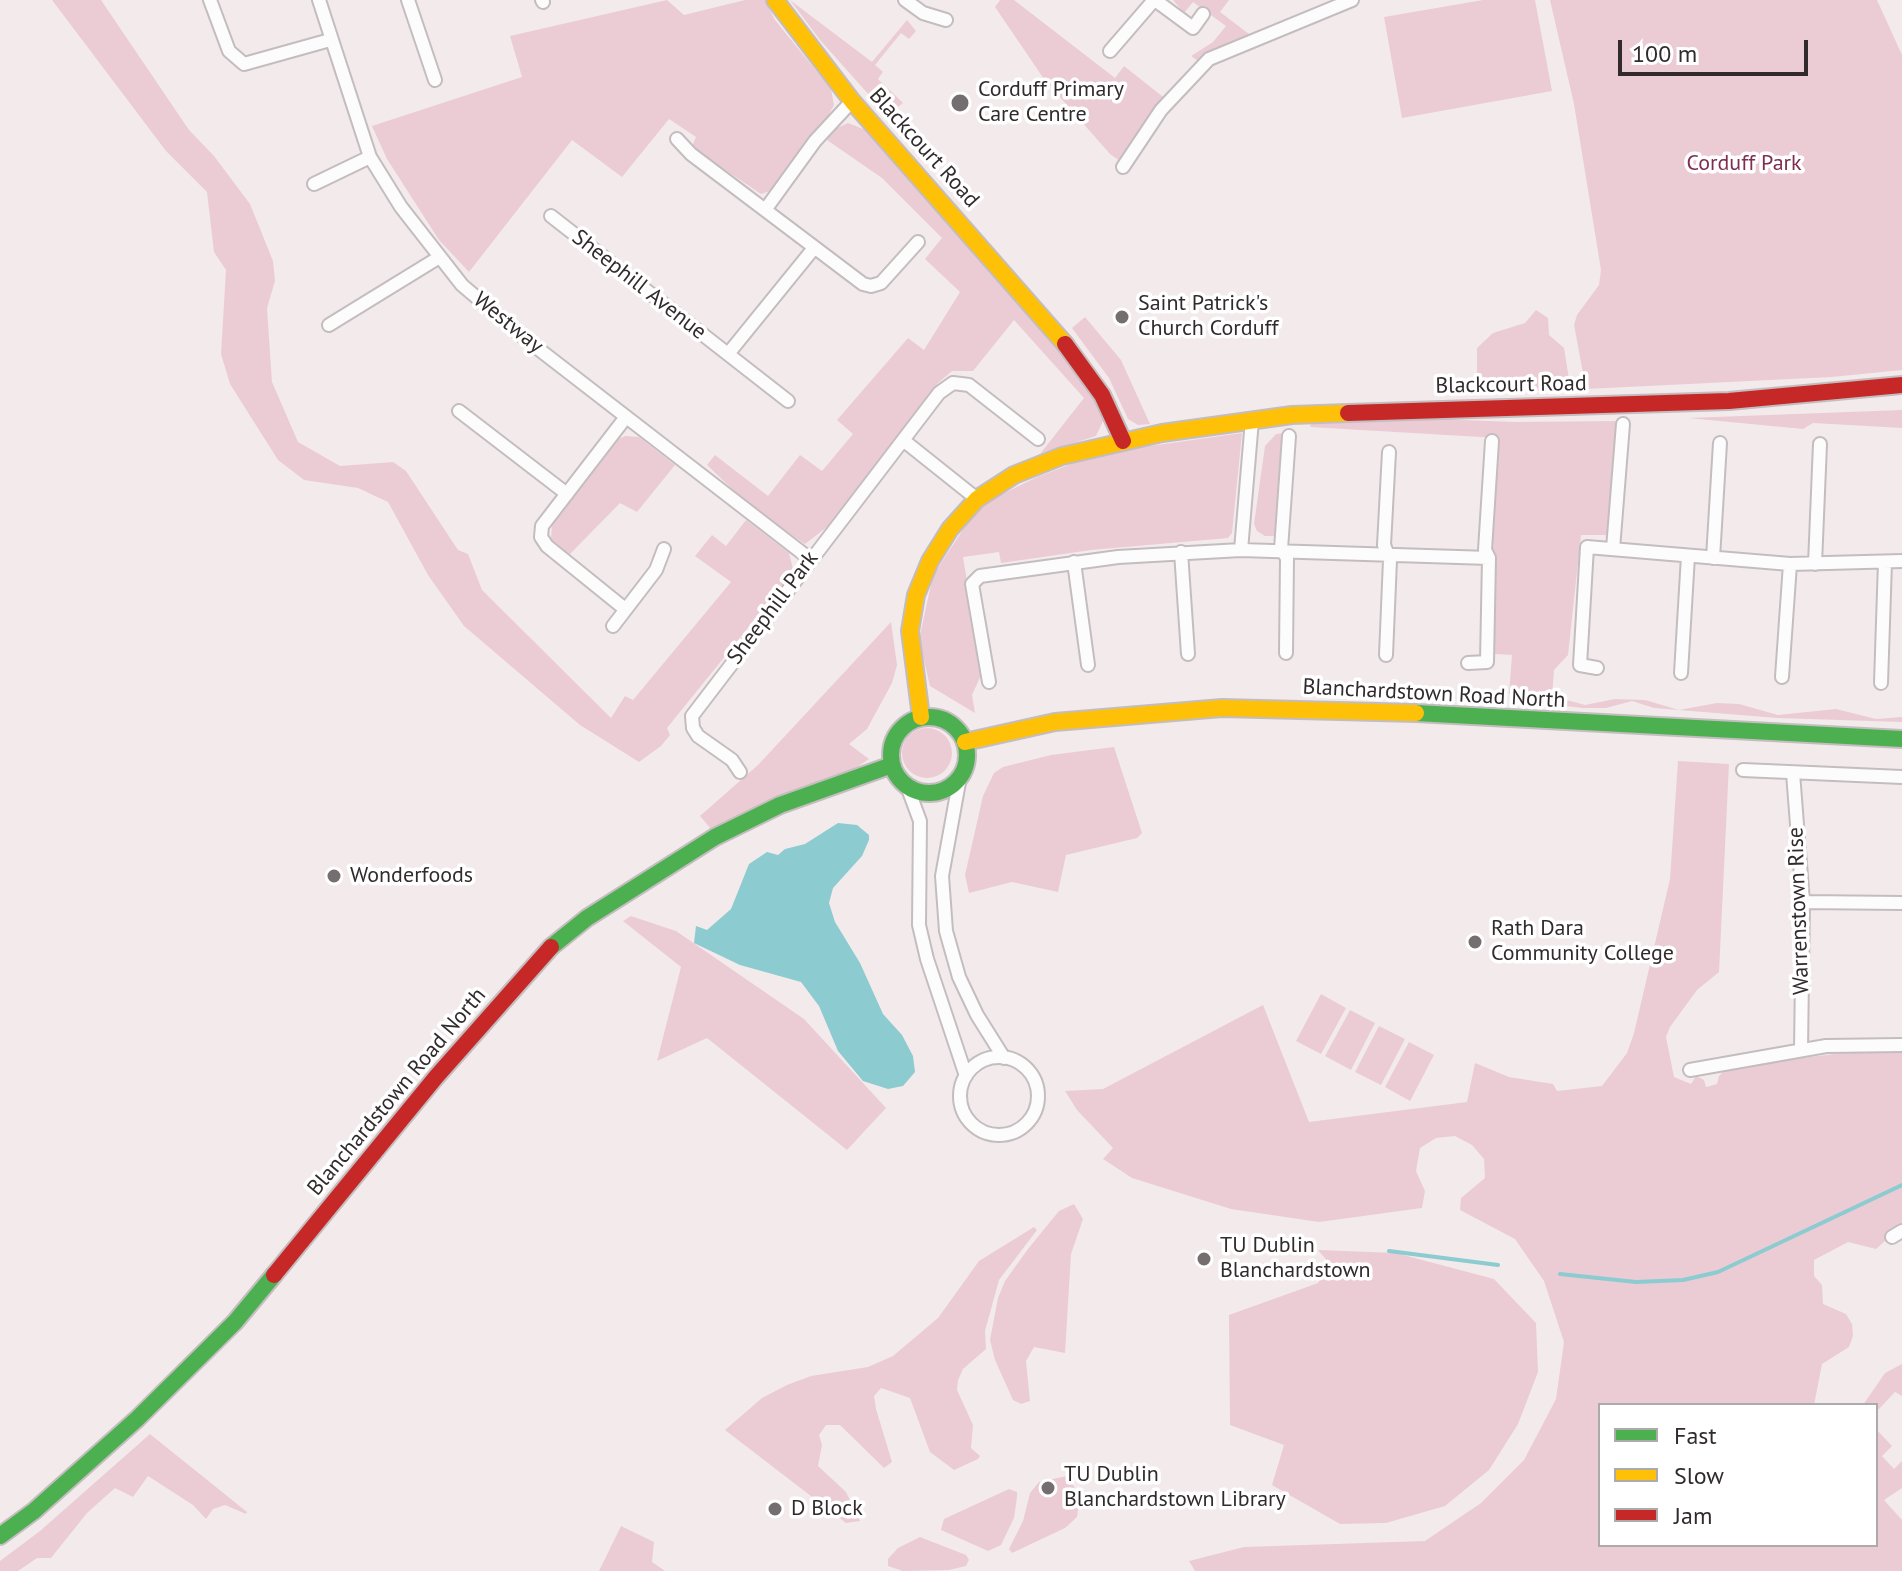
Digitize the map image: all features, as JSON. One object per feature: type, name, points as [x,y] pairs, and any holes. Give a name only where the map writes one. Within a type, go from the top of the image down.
[{"type":"main road","name":"Blackcourt Road","points":[[775,0],[852,101],[1078,359],[1102,395],[1123,441]]},
{"type":"main road","name":"Blackcourt Road","points":[[921,717],[909,644],[916,595],[941,541],[977,499],[1026,470],[1062,456],[1123,441],[1252,420],[1425,408],[1729,401],[1902,385]]},
{"type":"main road","name":"Blanchardstown Road North","points":[[965,742],[1055,722],[1222,708],[1396,712],[1902,739]]},
{"type":"main road","points":[[921,717],[949,721],[965,742],[966,766],[960,777],[941,791],[918,791],[907,786],[892,765],[894,740],[901,729],[921,717]]},
{"type":"main road","name":"Blanchardstown Road North","points":[[0,1536],[34,1511],[137,1419],[235,1322],[436,1077],[548,950],[587,918],[715,837],[780,805],[892,765]]},
{"type":"street","points":[[210,0],[229,51],[244,64],[330,40]]},
{"type":"street","name":"Westway","points":[[319,0],[370,157],[438,258],[462,285],[492,311],[810,559]]},
{"type":"street","points":[[408,0],[435,80]]},
{"type":"street","points":[[905,0],[923,13],[946,20]]},
{"type":"street","points":[[1110,51],[1154,0],[1193,28],[1203,14]]},
{"type":"street","points":[[1123,167],[1161,110],[1209,59],[1352,0]]},
{"type":"street","points":[[765,210],[815,141],[852,101]]},
{"type":"street","points":[[677,139],[691,154],[859,282],[871,286],[881,283],[918,242]]},
{"type":"street","points":[[314,184],[370,157]]},
{"type":"street","name":"Sheephill Avenue","points":[[551,216],[788,401]]},
{"type":"street","name":"Sheephill Avenue","points":[[728,354],[814,248]]},
{"type":"street","points":[[329,325],[438,258]]},
{"type":"street","name":"Sheephill Park","points":[[740,772],[732,760],[698,736],[693,728],[692,716],[939,393],[947,385],[959,383],[971,386],[1038,439]]},
{"type":"street","points":[[459,411],[567,494]]},
{"type":"street","points":[[625,609],[547,546],[541,537],[542,526],[626,417]]},
{"type":"street","points":[[1241,550],[1252,420]]},
{"type":"street","points":[[1613,549],[1623,424]]},
{"type":"street","points":[[1286,653],[1287,558],[1281,549],[1289,436]]},
{"type":"street","points":[[903,440],[977,499]]},
{"type":"street","points":[[1468,663],[1487,662],[1489,558],[1485,550],[1492,441]]},
{"type":"street","points":[[1713,558],[1720,443]]},
{"type":"street","points":[[1815,564],[1820,444]]},
{"type":"street","points":[[1386,655],[1390,560],[1385,553],[1389,452]]},
{"type":"street","points":[[1597,668],[1580,665],[1587,547],[1790,564],[1902,561]]},
{"type":"street","points":[[613,626],[656,570],[664,549]]},
{"type":"street","points":[[989,682],[972,584],[980,576],[1074,562],[1181,552],[1281,549],[1489,558]]},
{"type":"street","points":[[1181,552],[1188,654]]},
{"type":"street","points":[[1681,673],[1688,556]]},
{"type":"street","points":[[1074,562],[1088,665]]},
{"type":"street","points":[[1881,683],[1885,562]]},
{"type":"street","points":[[1782,677],[1790,564]]},
{"type":"street","points":[[1743,770],[1902,777]]},
{"type":"street","name":"Warrenstown Rise","points":[[1793,773],[1803,902],[1801,1050]]},
{"type":"street","points":[[960,777],[942,876],[946,931],[959,977],[977,1015],[1004,1058]]},
{"type":"street","points":[[907,786],[920,821],[919,925],[927,959],[966,1076]]},
{"type":"street","points":[[1803,902],[1902,903]]},
{"type":"street","points":[[1690,1070],[1801,1050],[1902,1045]]},
{"type":"street","points":[[1004,1058],[1023,1066],[1037,1086],[1035,1111],[1019,1130],[996,1135],[974,1126],[961,1107],[960,1095],[966,1076],[986,1060],[1004,1058]]},
{"type":"green space","points":[[52,0],[101,0],[189,130],[214,156],[250,204],[273,261],[275,281],[267,308],[272,382],[298,442],[340,466],[393,462],[406,471],[458,550],[468,554],[482,590],[611,718],[625,696],[633,700],[731,582],[695,556],[712,535],[726,546],[746,520],[789,553],[793,569],[785,582],[667,728],[670,735],[661,746],[639,762],[580,725],[464,626],[428,575],[388,502],[358,488],[304,480],[278,460],[230,384],[221,354],[226,270],[214,252],[207,192],[166,151]]},
{"type":"green space","points":[[667,0],[684,15],[745,0],[765,0],[775,20],[831,89],[834,105],[827,118],[770,191],[761,194],[694,149],[692,146],[696,137],[669,119],[622,177],[572,140],[469,272],[439,240],[387,159],[372,126],[522,77],[510,36]]},
{"type":"green space","points":[[790,0],[872,62],[907,20],[916,31],[909,39],[901,33],[875,65],[883,72],[878,79],[903,103],[887,115],[820,40]]},
{"type":"green space","points":[[1000,0],[1014,0],[1115,78],[1124,66],[1167,100],[1123,163],[1110,154],[1044,79],[995,7]]},
{"type":"green space","points":[[1173,0],[1229,0],[1220,12],[1249,34],[1198,61],[1191,56],[1213,42],[1226,26],[1193,2],[1184,13]]},
{"type":"green space","points":[[1483,0],[1535,0],[1552,91],[1402,118],[1384,17]]},
{"type":"green space","name":"Corduff Park","points":[[1550,0],[1877,0],[1902,55],[1902,370],[1832,377],[1586,389],[1574,325],[1577,315],[1599,285],[1601,270],[1574,104]]},
{"type":"green space","points":[[848,123],[866,130],[1061,353],[1088,388],[1103,421],[1096,436],[1040,454],[1084,398],[1014,320],[973,371],[952,371],[938,383],[827,527],[805,544],[751,507],[707,465],[715,455],[768,496],[800,455],[822,471],[853,434],[837,420],[908,338],[924,350],[960,292],[925,259],[942,238],[882,178],[827,140],[835,129]]},
{"type":"green space","points":[[1536,310],[1548,318],[1549,335],[1564,348],[1570,385],[1553,391],[1477,392],[1477,348],[1493,333],[1525,323]]},
{"type":"green space","points":[[1085,317],[1121,360],[1150,424],[1138,425],[1128,419],[1109,378],[1072,328]]},
{"type":"green space","points":[[1902,410],[1902,428],[1813,423],[1803,429],[1688,418]]},
{"type":"green space","points":[[1437,419],[1617,421],[1609,535],[1581,535],[1568,655],[1554,670],[1552,696],[1585,705],[1615,699],[1645,700],[1679,710],[1717,703],[1739,704],[1778,715],[1836,709],[1876,719],[1902,717],[1902,722],[1777,718],[1654,708],[1632,701],[1606,708],[1583,708],[1539,703],[1525,693],[1509,694],[1512,655],[1495,654],[1492,542],[1498,438],[1310,427],[1311,423]]},
{"type":"green space","points":[[1242,433],[1232,533],[1228,538],[1091,550],[1001,563],[999,552],[963,557],[982,673],[972,695],[975,713],[930,686],[919,640],[933,575],[972,516],[990,500],[1037,477],[1100,453]]},
{"type":"green space","points":[[1284,433],[1279,536],[1265,536],[1257,531],[1254,524],[1265,446],[1276,434]]},
{"type":"green space","points":[[639,437],[675,465],[637,512],[620,503],[568,556],[551,539],[552,525],[619,439]]},
{"type":"green space","points":[[891,622],[897,665],[892,683],[867,729],[849,744],[869,759],[853,770],[711,829],[700,816],[758,765]]},
{"type":"green space","points":[[927,728],[944,736],[952,753],[944,770],[927,778],[910,770],[902,753],[910,736]]},
{"type":"green space","points":[[1114,747],[1142,833],[1137,838],[1066,855],[1058,892],[1012,882],[969,893],[965,875],[983,796],[994,773],[1003,767],[1051,755]]},
{"type":"green space","points":[[1678,761],[1729,764],[1719,972],[1697,990],[1670,1027],[1666,1037],[1674,1077],[1691,1084],[1696,1076],[1704,1080],[1706,1087],[1717,1084],[1725,1070],[1761,1063],[1843,1053],[1902,1052],[1902,1226],[1876,1249],[1848,1242],[1814,1260],[1814,1276],[1822,1285],[1823,1304],[1846,1314],[1852,1324],[1853,1336],[1849,1347],[1822,1364],[1814,1403],[1598,1403],[1598,1547],[1878,1547],[1878,1431],[1892,1446],[1882,1456],[1894,1469],[1902,1461],[1902,1488],[1884,1500],[1902,1520],[1902,1571],[1195,1571],[1189,1561],[1244,1547],[1425,1541],[1481,1503],[1524,1460],[1556,1399],[1564,1342],[1544,1281],[1515,1239],[1460,1210],[1461,1198],[1485,1178],[1484,1159],[1472,1145],[1455,1136],[1436,1138],[1420,1148],[1416,1171],[1425,1191],[1422,1208],[1319,1222],[1231,1209],[1132,1178],[1103,1159],[1113,1148],[1077,1110],[1065,1091],[1103,1089],[1263,1005],[1309,1122],[1467,1102],[1475,1063],[1509,1077],[1553,1084],[1557,1091],[1602,1086],[1627,1053],[1634,1033],[1670,879]]},
{"type":"green space","points":[[631,916],[676,931],[804,1019],[886,1108],[847,1150],[707,1038],[657,1061],[681,967],[623,921]]},
{"type":"green space","points":[[1321,994],[1346,1008],[1321,1054],[1296,1041]]},
{"type":"green space","points":[[1350,1010],[1375,1023],[1351,1070],[1325,1056]]},
{"type":"green space","points":[[1379,1026],[1405,1039],[1381,1085],[1355,1072]]},
{"type":"green space","points":[[1409,1042],[1434,1055],[1410,1101],[1385,1087]]},
{"type":"green space","points":[[1074,1204],[1083,1219],[1071,1254],[1065,1353],[1034,1347],[1026,1361],[1030,1401],[1021,1404],[1013,1400],[995,1360],[990,1340],[998,1298],[1005,1281],[1028,1249],[1059,1211]]},
{"type":"green space","points":[[1034,1227],[1037,1230],[999,1280],[985,1331],[986,1349],[963,1369],[958,1380],[957,1390],[973,1425],[971,1448],[980,1456],[978,1459],[954,1470],[930,1452],[910,1398],[881,1388],[874,1396],[892,1462],[884,1468],[840,1425],[826,1425],[819,1435],[822,1445],[818,1466],[846,1492],[860,1521],[846,1523],[725,1430],[762,1398],[787,1385],[811,1376],[868,1367],[893,1356],[938,1318],[979,1261]]},
{"type":"green space","points":[[1318,1250],[1396,1253],[1494,1279],[1536,1323],[1538,1372],[1518,1424],[1489,1470],[1445,1506],[1386,1523],[1340,1524],[1272,1485],[1284,1445],[1230,1425],[1229,1315],[1318,1283],[1329,1263]]},
{"type":"green space","points":[[1902,1364],[1902,1396],[1895,1392],[1878,1410],[1878,1403],[1864,1403],[1885,1373]]},
{"type":"green space","points":[[150,1434],[246,1514],[225,1505],[213,1509],[206,1519],[193,1505],[148,1476],[133,1497],[115,1488],[87,1513],[51,1558],[37,1558],[18,1571],[0,1571],[0,1561],[40,1531]]},
{"type":"green space","points":[[1067,1476],[1080,1496],[1077,1517],[1065,1528],[1012,1553],[1009,1549],[1023,1521],[1030,1493],[1039,1482]]},
{"type":"green space","points":[[1009,1489],[1017,1492],[1014,1518],[1001,1545],[988,1551],[941,1530],[944,1519]]},
{"type":"green space","points":[[621,1526],[654,1542],[652,1562],[665,1571],[599,1571]]},
{"type":"green space","points":[[920,1537],[966,1555],[969,1560],[966,1566],[949,1570],[903,1571],[888,1566],[888,1559],[898,1548]]},
{"type":"water","points":[[838,823],[857,825],[869,835],[869,840],[862,856],[833,888],[829,903],[835,922],[860,963],[883,1014],[902,1035],[913,1056],[915,1072],[903,1086],[888,1089],[863,1081],[838,1051],[819,1006],[801,982],[740,965],[694,943],[696,926],[707,930],[731,909],[749,864],[767,852],[778,855],[785,849],[805,844]]},
{"type":"waterway","points":[[1560,1274],[1636,1282],[1683,1280],[1718,1272],[1902,1185]]},
{"type":"waterway","points":[[1389,1251],[1498,1265]]},
{"type":"traffic: fast","points":[[1416,713],[1902,739]]},
{"type":"traffic: fast","points":[[929,717],[944,720],[956,728],[964,740],[967,755],[964,770],[956,782],[944,790],[929,793],[914,790],[902,782],[894,770],[891,755],[894,740],[902,728],[914,720],[929,717]]},
{"type":"traffic: fast","points":[[551,947],[587,918],[715,837],[780,805],[892,765]]},
{"type":"traffic: fast","points":[[0,1536],[34,1511],[137,1419],[235,1322],[274,1275]]},
{"type":"traffic: slow","points":[[775,0],[852,101],[1065,344]]},
{"type":"traffic: slow","points":[[921,717],[910,631],[916,595],[930,561],[950,529],[977,499],[1014,475],[1062,456],[1162,433],[1292,415],[1348,413]]},
{"type":"traffic: slow","points":[[965,742],[1055,722],[1222,708],[1416,713]]},
{"type":"traffic: jam","points":[[1065,344],[1102,395],[1123,441]]},
{"type":"traffic: jam","points":[[1348,413],[1729,401],[1902,385]]},
{"type":"traffic: jam","points":[[274,1275],[436,1077],[551,947]]},
{"type":"place","name":"Corduff Primary Care Centre","points":[[960,103]]},
{"type":"place","name":"Saint Patrick's Church Corduff","points":[[1122,317]]},
{"type":"place","name":"Wonderfoods","points":[[334,876]]},
{"type":"place","name":"Rath Dara Community College","points":[[1475,942]]},
{"type":"place","name":"TU Dublin Blanchardstown","points":[[1204,1259]]},
{"type":"place","name":"TU Dublin Blanchardstown Library","points":[[1048,1488]]},
{"type":"place","name":"D Block","points":[[775,1509]]}]
